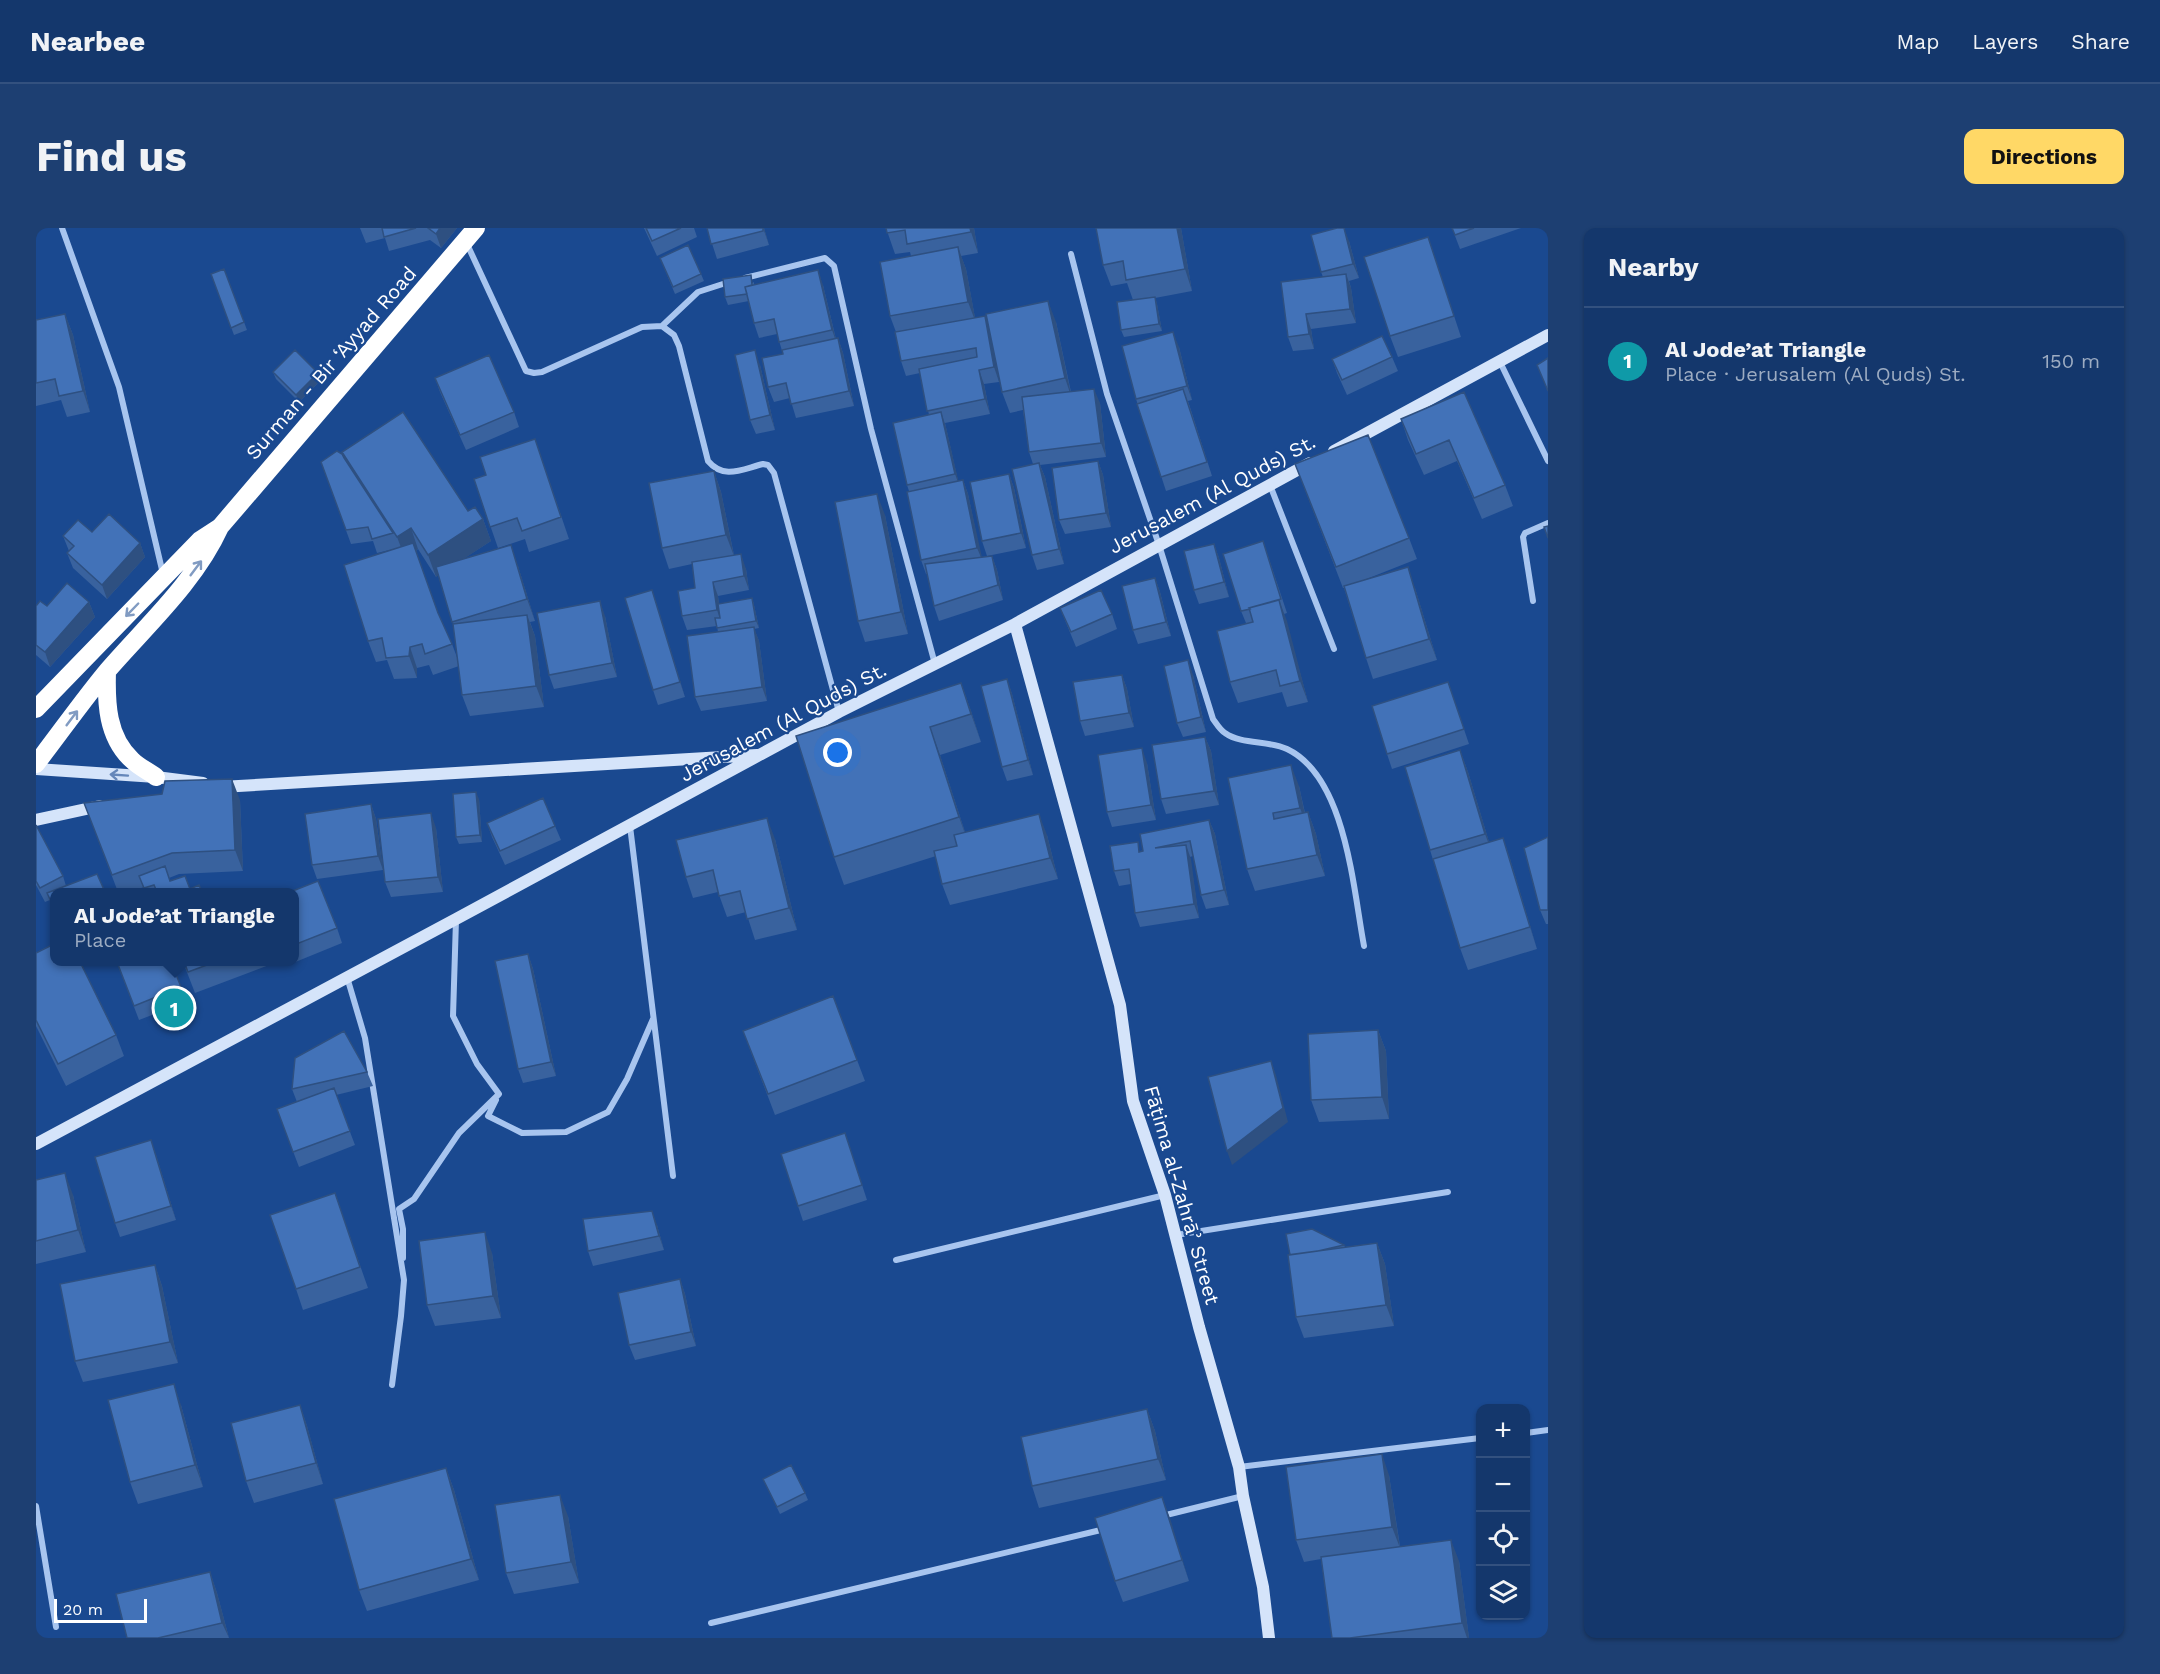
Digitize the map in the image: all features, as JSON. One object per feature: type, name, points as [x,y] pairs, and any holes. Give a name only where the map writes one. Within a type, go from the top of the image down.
[{"type":"highway","name":"Surman - Bir ‘Ayyad Road","points":[[36,766],[107,671],[173,597],[211,547],[220,527],[471,234]]},
{"type":"highway","name":"Surman - Bir ‘Ayyad Road","points":[[36,709],[200,540],[220,527]]},
{"type":"highway","points":[[107,671],[106,704],[119,745],[132,760],[156,777]]},
{"type":"street","points":[[62,228],[119,387],[164,577]]},
{"type":"street","points":[[471,234],[526,371],[542,372],[642,327],[662,326],[674,335],[679,346],[708,461],[716,470],[722,472],[763,464],[768,465],[774,473],[839,712]]},
{"type":"street","points":[[1071,254],[1107,394],[1159,545],[1213,719],[1225,733],[1286,748],[1312,766],[1331,796],[1344,838],[1364,946]]},
{"type":"street","points":[[743,278],[825,258],[834,266],[871,429],[935,665]]},
{"type":"street","points":[[662,326],[698,292],[732,282]]},
{"type":"street","name":"Jerusalem (Al Quds) St.","points":[[36,1144],[839,712],[1015,624],[1548,335]]},
{"type":"street","points":[[1500,361],[1548,461]]},
{"type":"street","points":[[1270,485],[1334,650]]},
{"type":"street","points":[[1533,601],[1523,537],[1525,533],[1548,523]]},
{"type":"street","name":"Fāṭima al-Zahrāʾ Street","points":[[1015,624],[1120,1005],[1133,1101],[1165,1195],[1198,1328],[1239,1467],[1263,1587],[1269,1638]]},
{"type":"street","points":[[188,793],[218,787],[761,755]]},
{"type":"street","points":[[36,766],[194,781],[218,787]]},
{"type":"street","points":[[36,820],[111,803]]},
{"type":"street","points":[[630,826],[673,1176]]},
{"type":"street","points":[[456,919],[453,1016],[477,1064],[498,1094]]},
{"type":"street","points":[[347,977],[365,1038],[404,1280]]},
{"type":"street","points":[[498,1094],[488,1116],[522,1133],[566,1132],[608,1112],[627,1078],[654,1017]]},
{"type":"street","points":[[392,1385],[404,1280],[403,1229],[399,1209],[414,1199],[459,1133],[498,1094]]},
{"type":"street","points":[[1175,1235],[1448,1192]]},
{"type":"street","points":[[896,1260],[1165,1195]]},
{"type":"street","points":[[1530,1432],[1548,1430]]},
{"type":"street","points":[[1239,1467],[1476,1438]]},
{"type":"street","points":[[1150,1518],[1243,1496]]},
{"type":"street","points":[[36,1506],[56,1627]]},
{"type":"street","points":[[711,1623],[1116,1527]]},
{"type":"building","points":[[382,228],[416,228],[384,237]]},
{"type":"building","points":[[428,228],[440,228],[436,234]]},
{"type":"building","points":[[646,228],[681,228],[652,241]]},
{"type":"building","points":[[707,228],[763,228],[763,231],[711,244]]},
{"type":"building","points":[[886,228],[970,228],[971,232],[907,244],[905,230],[887,233]]},
{"type":"building","points":[[1096,228],[1177,228],[1185,269],[1126,280],[1123,261],[1103,265]]},
{"type":"building","points":[[1344,228],[1353,264],[1321,272],[1311,235]]},
{"type":"building","points":[[1452,228],[1474,228],[1455,235]]},
{"type":"building","points":[[1428,237],[1454,316],[1390,336],[1364,257]]},
{"type":"building","points":[[688,245],[701,274],[673,287],[660,258]]},
{"type":"building","points":[[958,247],[968,302],[890,316],[880,262]]},
{"type":"building","points":[[224,269],[244,322],[231,328],[211,274]]},
{"type":"building","points":[[818,270],[832,330],[779,342],[774,319],[754,323],[745,287]]},
{"type":"building","points":[[1346,274],[1350,309],[1306,314],[1309,334],[1288,337],[1281,282]]},
{"type":"building","points":[[751,275],[752,285],[745,287],[747,294],[725,297],[723,279]]},
{"type":"building","points":[[1155,297],[1159,324],[1121,330],[1117,302]]},
{"type":"building","points":[[1048,301],[1065,378],[1002,392],[986,314]]},
{"type":"building","points":[[65,314],[83,391],[59,396],[55,379],[36,383],[36,320]]},
{"type":"building","points":[[985,316],[994,367],[979,370],[985,399],[927,411],[919,369],[977,357],[976,348],[901,361],[895,332]]},
{"type":"building","points":[[1173,332],[1187,386],[1136,399],[1122,346]]},
{"type":"building","points":[[1382,336],[1392,357],[1342,380],[1332,359]]},
{"type":"building","points":[[838,338],[849,391],[791,404],[786,383],[768,387],[762,358],[783,354],[782,350]]},
{"type":"building","points":[[295,350],[318,373],[296,395],[273,372]]},
{"type":"building","points":[[755,350],[770,415],[750,420],[735,355]]},
{"type":"building","points":[[489,355],[514,412],[460,435],[435,378]]},
{"type":"building","points":[[1548,358],[1548,391],[1537,365]]},
{"type":"building","points":[[1094,389],[1101,443],[1029,452],[1022,397]]},
{"type":"building","points":[[1183,389],[1207,462],[1161,477],[1137,404]]},
{"type":"building","points":[[1464,392],[1505,485],[1474,498],[1449,440],[1416,454],[1401,419]]},
{"type":"building","points":[[403,412],[468,511],[475,507],[483,519],[428,555],[411,528],[397,537],[342,452]]},
{"type":"building","points":[[941,412],[955,474],[907,485],[893,423]]},
{"type":"building","points":[[1368,435],[1409,538],[1336,567],[1295,464]]},
{"type":"building","points":[[535,439],[561,517],[522,531],[517,518],[490,527],[474,479],[486,475],[480,457]]},
{"type":"building","points":[[337,451],[342,454],[393,533],[372,539],[368,527],[346,530],[321,462]]},
{"type":"building","points":[[1098,461],[1106,513],[1059,520],[1052,468]]},
{"type":"building","points":[[1039,463],[1059,549],[1032,555],[1012,469]]},
{"type":"building","points":[[714,471],[726,535],[662,548],[649,483]]},
{"type":"building","points":[[1009,474],[1021,533],[982,541],[970,482]]},
{"type":"building","points":[[963,480],[977,548],[921,560],[907,492]]},
{"type":"building","points":[[877,494],[901,612],[858,621],[835,502]]},
{"type":"building","points":[[109,514],[140,543],[102,585],[67,553],[74,546],[63,536],[78,520],[92,532]]},
{"type":"building","points":[[1548,526],[1548,538],[1544,527]]},
{"type":"building","points":[[1263,541],[1281,599],[1241,611],[1223,554]]},
{"type":"building","points":[[413,543],[438,613],[452,644],[425,654],[422,644],[410,647],[409,656],[386,658],[382,638],[368,641],[344,565]]},
{"type":"building","points":[[1214,544],[1224,582],[1194,590],[1184,551]]},
{"type":"building","points":[[511,545],[527,599],[452,622],[436,567]]},
{"type":"building","points":[[741,554],[744,576],[713,582],[717,610],[682,616],[678,591],[695,588],[692,562]]},
{"type":"building","points":[[992,556],[998,585],[934,606],[925,564]]},
{"type":"building","points":[[1408,567],[1429,639],[1366,658],[1344,586]]},
{"type":"building","points":[[1155,578],[1166,622],[1133,630],[1122,586]]},
{"type":"building","points":[[67,583],[89,602],[45,652],[36,645],[36,606],[40,601],[47,606]]},
{"type":"building","points":[[652,590],[680,682],[653,690],[625,598]]},
{"type":"building","points":[[1101,590],[1112,614],[1071,632],[1060,608]]},
{"type":"building","points":[[752,598],[756,621],[717,628],[715,618],[720,618],[718,604]]},
{"type":"building","points":[[1279,600],[1300,681],[1280,686],[1276,670],[1230,682],[1217,631],[1253,622],[1249,608]]},
{"type":"building","points":[[600,601],[612,663],[549,675],[537,613]]},
{"type":"building","points":[[527,615],[536,686],[462,695],[453,624]]},
{"type":"building","points":[[754,627],[762,687],[695,697],[687,636]]},
{"type":"building","points":[[1188,660],[1201,717],[1177,723],[1164,666]]},
{"type":"building","points":[[1122,675],[1129,713],[1080,721],[1073,682]]},
{"type":"building","points":[[1007,679],[1028,760],[1002,767],[981,686]]},
{"type":"building","points":[[1448,682],[1464,729],[1387,754],[1372,706]]},
{"type":"building","points":[[961,683],[971,714],[930,727],[959,817],[834,857],[796,736]]},
{"type":"building","points":[[1205,737],[1214,791],[1161,799],[1152,745]]},
{"type":"building","points":[[1142,748],[1151,805],[1107,812],[1098,755]]},
{"type":"building","points":[[1460,750],[1485,834],[1430,850],[1405,767]]},
{"type":"building","points":[[1291,765],[1300,808],[1273,813],[1274,819],[1308,812],[1317,855],[1247,869],[1228,778]]},
{"type":"building","points":[[232,779],[235,850],[172,853],[112,875],[84,803],[162,794],[165,781]]},
{"type":"building","points":[[476,792],[480,835],[456,837],[453,794]]},
{"type":"building","points":[[543,798],[555,826],[500,851],[487,823]]},
{"type":"building","points":[[371,804],[378,856],[312,865],[305,814]]},
{"type":"building","points":[[431,813],[438,877],[385,882],[378,819]]},
{"type":"building","points":[[1039,814],[1050,858],[942,884],[934,851],[957,846],[954,835]]},
{"type":"building","points":[[767,818],[789,908],[747,919],[740,891],[719,896],[713,870],[686,877],[676,840]]},
{"type":"building","points":[[1209,820],[1224,890],[1201,895],[1190,841],[1155,848],[1186,845],[1194,904],[1135,913],[1129,869],[1114,871],[1110,846],[1138,842],[1139,852],[1143,851],[1140,834]]},
{"type":"building","points":[[36,825],[63,876],[40,888],[36,881]]},
{"type":"building","points":[[1548,837],[1548,910],[1540,910],[1524,848]]},
{"type":"building","points":[[1503,838],[1530,927],[1460,948],[1433,859]]},
{"type":"building","points":[[165,866],[170,881],[185,876],[190,888],[155,888],[154,885],[144,888],[139,876]]},
{"type":"building","points":[[97,874],[103,888],[60,888]]},
{"type":"building","points":[[318,881],[337,928],[299,943],[299,888]]},
{"type":"building","points":[[50,946],[50,966],[82,966],[116,1035],[58,1064],[36,1020],[36,953]]},
{"type":"building","points":[[528,954],[551,1062],[518,1069],[495,961]]},
{"type":"building","points":[[119,966],[173,966],[181,987],[134,1006]]},
{"type":"building","points":[[186,966],[204,966],[188,972]]},
{"type":"building","points":[[833,996],[857,1060],[768,1094],[743,1031]]},
{"type":"building","points":[[1378,1030],[1382,1097],[1311,1100],[1308,1034]]},
{"type":"building","points":[[344,1031],[367,1072],[292,1089],[295,1058]]},
{"type":"building","points":[[1271,1061],[1283,1108],[1227,1151],[1208,1077]]},
{"type":"building","points":[[334,1088],[350,1131],[293,1152],[277,1109]]},
{"type":"building","points":[[845,1133],[862,1185],[798,1206],[781,1154]]},
{"type":"building","points":[[151,1140],[171,1206],[115,1223],[95,1157]]},
{"type":"building","points":[[65,1173],[78,1230],[36,1241],[36,1180]]},
{"type":"building","points":[[335,1193],[360,1267],[296,1289],[270,1215]]},
{"type":"building","points":[[652,1211],[659,1236],[588,1251],[583,1219]]},
{"type":"building","points":[[1312,1229],[1344,1245],[1290,1255],[1286,1234]]},
{"type":"building","points":[[485,1232],[493,1296],[427,1305],[419,1241]]},
{"type":"building","points":[[1377,1243],[1386,1305],[1296,1317],[1288,1255]]},
{"type":"building","points":[[155,1265],[170,1342],[75,1361],[60,1284]]},
{"type":"building","points":[[680,1279],[691,1332],[629,1345],[618,1293]]},
{"type":"building","points":[[174,1384],[195,1465],[130,1482],[108,1400]]},
{"type":"building","points":[[300,1405],[316,1463],[246,1481],[231,1423]]},
{"type":"building","points":[[1147,1409],[1158,1459],[1032,1486],[1021,1437]]},
{"type":"building","points":[[1382,1454],[1392,1527],[1296,1540],[1286,1467]]},
{"type":"building","points":[[791,1465],[805,1493],[777,1507],[763,1479]]},
{"type":"building","points":[[446,1468],[471,1559],[359,1590],[334,1499]]},
{"type":"building","points":[[560,1495],[571,1562],[506,1573],[495,1505]]},
{"type":"building","points":[[1162,1497],[1182,1560],[1115,1581],[1095,1518]]},
{"type":"building","points":[[1451,1540],[1462,1623],[1350,1638],[1332,1638],[1321,1557]]},
{"type":"building","points":[[210,1572],[222,1623],[158,1638],[127,1638],[116,1594]]},
{"type":"place","name":"Al Jode’at Triangle","points":[[174,1008]]}]
